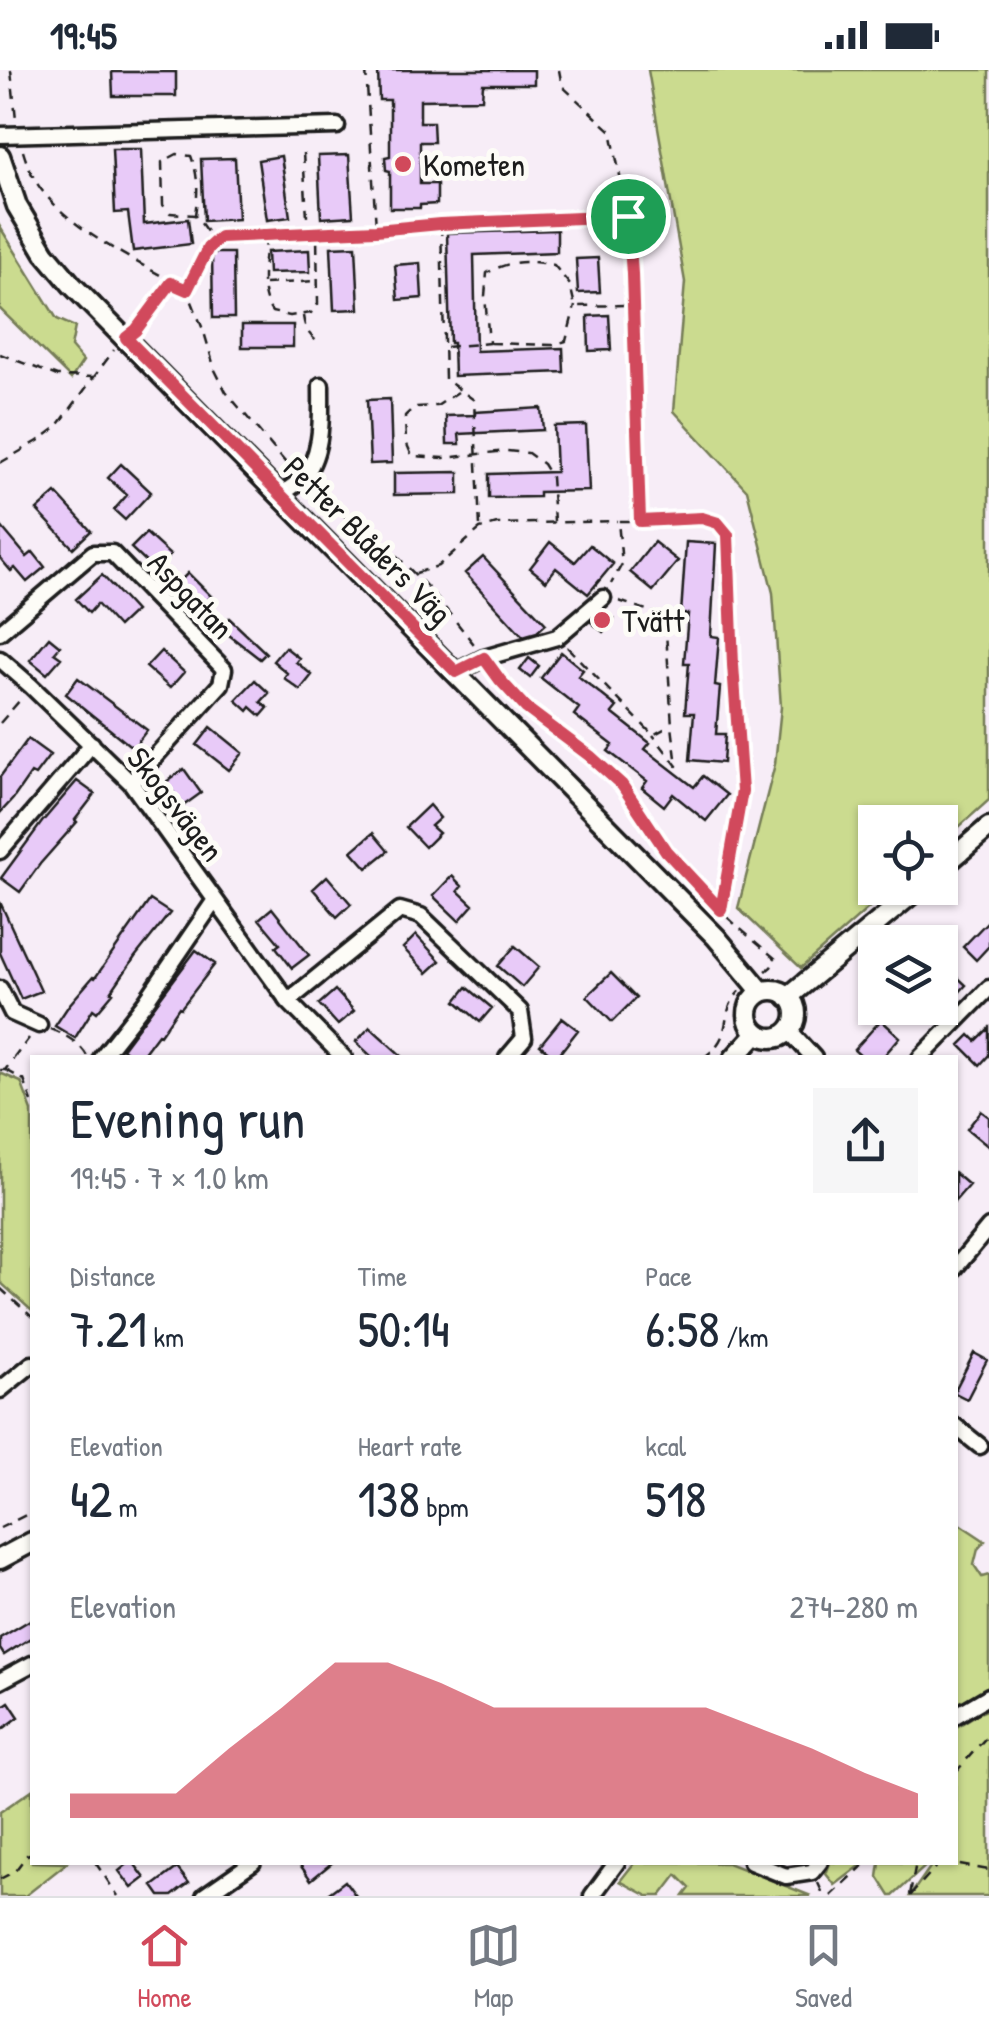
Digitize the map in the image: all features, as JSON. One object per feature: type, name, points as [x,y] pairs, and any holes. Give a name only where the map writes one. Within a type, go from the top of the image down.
[{"type":"street","points":[[0,136],[337,126]]},
{"type":"street","name":"Petter Blåders Väg","points":[[0,156],[17,206],[46,253],[72,284],[716,937],[757,986]]},
{"type":"street","points":[[281,495],[309,469],[318,448],[321,385]]},
{"type":"street","name":"Aspgatan","points":[[0,632],[92,553],[112,553],[224,669],[221,684],[131,783]]},
{"type":"street","points":[[456,672],[484,658],[557,637],[603,598]]},
{"type":"street","name":"Skogsvägen","points":[[0,659],[131,783],[288,1000],[341,1055]]},
{"type":"street","name":"Skogsvägen","points":[[0,851],[92,744]]},
{"type":"street","points":[[958,854],[989,827]]},
{"type":"street","name":"Skogsvägen","points":[[103,1055],[146,1001],[215,900]]},
{"type":"street","points":[[788,997],[899,905]]},
{"type":"street","points":[[288,1000],[400,910],[421,916],[520,1011],[524,1038],[510,1055]]},
{"type":"street","points":[[757,986],[788,997],[795,1010],[789,1031],[770,1038],[751,1027],[748,1011],[757,986]]},
{"type":"street","points":[[923,1055],[989,988]]},
{"type":"street","points":[[0,989],[12,1013],[40,1025]]},
{"type":"street","points":[[789,1031],[811,1055]]},
{"type":"street","points":[[737,1055],[757,1033]]},
{"type":"street","points":[[958,1264],[989,1227]]},
{"type":"street","points":[[0,1390],[30,1366]]},
{"type":"street","points":[[958,1428],[980,1446]]},
{"type":"street","points":[[0,1559],[30,1543]]},
{"type":"street","points":[[0,1681],[30,1665]]},
{"type":"street","points":[[958,1714],[989,1696]]},
{"type":"street","points":[[204,1896],[248,1865]]},
{"type":"street","points":[[592,1896],[615,1865]]},
{"type":"street","points":[[759,1865],[786,1876],[812,1872],[818,1865]]},
{"type":"path","points":[[10,70],[14,113],[24,155],[46,195],[102,242],[187,290],[226,392],[300,480],[313,494],[397,556],[466,632],[500,680],[526,708],[622,785],[666,851],[721,910],[776,959],[757,986],[732,999],[726,1010],[726,1025],[717,1045],[707,1055]]},
{"type":"path","points":[[366,70],[376,230]]},
{"type":"path","points":[[559,70],[562,86],[611,131],[628,216],[640,521]]},
{"type":"path","points":[[303,153],[308,233]]},
{"type":"path","points":[[195,215],[170,213],[162,205],[162,162],[176,154],[191,156],[197,172],[195,215],[214,242]]},
{"type":"path","points":[[187,290],[220,237],[628,216]]},
{"type":"path","points":[[440,224],[445,379],[474,400],[480,529]]},
{"type":"path","points":[[266,235],[265,303],[272,312],[290,316],[312,313],[318,304],[317,232]]},
{"type":"path","points":[[444,347],[488,343],[552,345],[566,341],[575,306],[570,285],[554,265],[532,261],[505,263],[487,273],[488,343]]},
{"type":"path","points":[[264,284],[318,281]]},
{"type":"path","points":[[0,463],[56,427],[120,342],[136,330],[171,283]]},
{"type":"path","points":[[575,306],[633,305]]},
{"type":"path","points":[[303,314],[309,336],[320,344]]},
{"type":"path","points":[[0,354],[58,376],[94,377]]},
{"type":"path","points":[[461,390],[437,406],[414,407],[405,416],[406,442],[412,456],[528,453],[543,464],[551,477],[554,523]]},
{"type":"path","points":[[414,574],[438,566],[480,529],[497,524],[702,518],[718,523],[728,535],[742,791],[721,910]]},
{"type":"path","points":[[557,637],[653,735],[676,766],[666,616],[603,598],[622,564],[618,521]]},
{"type":"path","points":[[0,723],[31,686]]},
{"type":"path","points":[[653,735],[672,726]]},
{"type":"path","points":[[30,1096],[24,1080],[2,1070],[40,1025],[59,1032],[86,1055]]},
{"type":"path","points":[[0,1288],[30,1315]]},
{"type":"path","points":[[0,1528],[30,1513]]},
{"type":"path","points":[[958,1770],[989,1734]]},
{"type":"path","points":[[0,1879],[15,1871],[30,1854]]},
{"type":"path","points":[[97,1865],[118,1896]]},
{"type":"path","points":[[831,1896],[863,1865]]},
{"type":"path","points":[[910,1896],[915,1865]]},
{"type":"path","points":[[910,1896],[938,1865]]},
{"type":"path","points":[[958,1865],[989,1870]]},
{"type":"green space","points":[[648,70],[989,70],[989,800],[958,828],[958,805],[858,805],[858,905],[872,905],[801,968],[738,908],[775,764],[781,707],[773,593],[747,490],[674,411],[685,282]]},
{"type":"green space","points":[[0,227],[57,319],[75,327],[71,347],[83,361],[71,379],[0,309]]},
{"type":"green space","points":[[0,1073],[21,1082],[30,1106],[30,1309],[0,1282]]},
{"type":"green space","points":[[958,1523],[985,1541],[978,1549],[974,1565],[982,1577],[989,1575],[989,1694],[958,1708]]},
{"type":"green space","points":[[989,1709],[989,1896],[910,1896],[932,1865],[958,1865],[958,1726]]},
{"type":"green space","points":[[30,1791],[30,1865],[64,1865],[25,1896],[0,1896],[0,1812]]},
{"type":"green space","points":[[633,1865],[733,1865],[811,1896],[684,1896],[690,1888],[677,1875],[661,1896],[648,1896],[620,1881]]},
{"type":"green space","points":[[829,1865],[861,1865],[835,1885],[826,1874]]},
{"type":"green space","points":[[880,1865],[927,1865],[893,1896],[878,1877]]},
{"type":"building","points":[[378,70],[534,70],[534,84],[483,84],[482,99],[420,100],[420,122],[433,122],[434,142],[420,142],[420,184],[437,184],[437,204],[390,208],[390,171],[386,170],[385,157],[390,156],[390,100],[379,100]]},
{"type":"building","points":[[112,72],[176,72],[176,96],[113,96]]},
{"type":"building","points":[[112,149],[141,149],[144,224],[188,219],[191,244],[133,251],[128,212],[115,213]]},
{"type":"building","points":[[349,155],[353,216],[321,218],[318,156]]},
{"type":"building","points":[[281,156],[290,217],[267,220],[258,160]]},
{"type":"building","points":[[235,158],[238,219],[204,221],[201,159]]},
{"type":"building","points":[[557,230],[557,252],[474,255],[476,351],[563,348],[564,372],[454,376],[447,233]]},
{"type":"building","points":[[356,246],[359,309],[334,310],[331,247]]},
{"type":"building","points":[[309,250],[310,272],[268,273],[267,252]]},
{"type":"building","points":[[212,253],[233,253],[234,318],[213,318]]},
{"type":"building","points":[[598,258],[600,292],[578,293],[576,259]]},
{"type":"building","points":[[420,263],[422,298],[398,300],[395,265]]},
{"type":"building","points":[[609,315],[611,350],[589,351],[588,316]]},
{"type":"building","points":[[242,325],[293,325],[293,347],[242,347]]},
{"type":"building","points":[[390,399],[392,463],[370,464],[367,400]]},
{"type":"building","points":[[541,408],[543,430],[459,434],[460,444],[447,444],[446,416]]},
{"type":"building","points":[[586,425],[589,491],[489,498],[489,474],[556,472],[554,426]]},
{"type":"building","points":[[121,464],[151,492],[125,520],[114,510],[127,495],[108,478]]},
{"type":"building","points":[[459,472],[459,494],[394,495],[394,473]]},
{"type":"building","points":[[56,493],[91,531],[73,548],[37,510]]},
{"type":"building","points":[[0,525],[27,557],[33,552],[45,567],[27,582],[0,558]]},
{"type":"building","points":[[146,533],[170,555],[155,571],[131,548]]},
{"type":"building","points":[[550,542],[575,562],[590,545],[613,564],[588,594],[556,568],[546,581],[530,568]]},
{"type":"building","points":[[654,542],[678,561],[653,591],[630,572]]},
{"type":"building","points":[[686,542],[716,544],[711,636],[719,637],[716,734],[725,734],[723,763],[690,760],[694,713],[685,713],[689,663],[684,663],[688,614],[681,614]]},
{"type":"building","points":[[483,557],[546,624],[537,632],[523,636],[465,573]]},
{"type":"building","points":[[188,573],[211,596],[196,612],[172,589]]},
{"type":"building","points":[[102,575],[135,611],[118,627],[97,604],[89,613],[76,599]]},
{"type":"building","name":"Tvätt","points":[[604,611],[614,619],[603,632],[591,622]]},
{"type":"building","points":[[229,618],[266,653],[260,659],[220,628]]},
{"type":"building","points":[[49,637],[60,646],[54,653],[61,658],[47,674],[30,660]]},
{"type":"building","points":[[285,647],[312,675],[300,690],[284,678],[287,673],[273,661]]},
{"type":"building","points":[[161,651],[184,672],[170,688],[146,667]]},
{"type":"building","points":[[561,652],[583,670],[578,676],[617,707],[612,713],[650,743],[645,749],[694,787],[703,776],[727,795],[706,821],[673,794],[664,806],[642,788],[647,781],[608,751],[613,745],[574,715],[579,708],[541,678]]},
{"type":"building","points":[[529,658],[539,666],[530,678],[520,670]]},
{"type":"building","points":[[78,678],[147,730],[133,748],[66,694]]},
{"type":"building","points":[[255,680],[269,693],[261,702],[268,708],[261,716],[236,700]]},
{"type":"building","points":[[211,727],[243,753],[229,770],[197,745]]},
{"type":"building","points":[[28,739],[50,755],[0,813],[0,777]]},
{"type":"building","points":[[184,769],[201,793],[183,806],[166,782]]},
{"type":"building","points":[[77,781],[95,794],[20,892],[1,878]]},
{"type":"building","points":[[429,805],[440,818],[431,826],[439,833],[425,847],[406,827]]},
{"type":"building","points":[[373,833],[388,851],[367,868],[352,851]]},
{"type":"building","points":[[327,876],[351,904],[337,917],[313,889]]},
{"type":"building","points":[[452,876],[462,886],[458,891],[473,905],[459,921],[433,896]]},
{"type":"building","points":[[150,900],[170,913],[113,993],[97,1012],[93,1009],[75,1038],[55,1026],[95,978]]},
{"type":"building","points":[[0,902],[41,991],[21,999],[0,953]]},
{"type":"building","points":[[272,908],[309,955],[292,968],[276,947],[280,944],[259,919]]},
{"type":"building","points":[[989,920],[989,946],[976,960],[963,947]]},
{"type":"building","points":[[416,935],[440,961],[427,973],[403,948]]},
{"type":"building","points":[[515,946],[539,967],[522,987],[498,966]]},
{"type":"building","points":[[196,950],[215,964],[142,1055],[130,1055],[122,1049]]},
{"type":"building","points":[[611,973],[636,998],[612,1022],[587,996]]},
{"type":"building","points":[[958,978],[966,985],[958,994]]},
{"type":"building","points":[[467,987],[492,1008],[480,1022],[456,1001]]},
{"type":"building","points":[[335,990],[354,1011],[338,1025],[319,1004]]},
{"type":"building","points":[[562,1018],[578,1030],[558,1055],[540,1045]]},
{"type":"building","points":[[876,1025],[887,1025],[900,1037],[885,1055],[860,1055],[854,1050]]},
{"type":"building","points":[[370,1027],[401,1055],[370,1055],[356,1042]]},
{"type":"building","points":[[989,1028],[989,1055],[980,1065],[960,1045],[970,1035],[976,1041]]},
{"type":"building","points":[[981,1111],[989,1117],[989,1147],[967,1129]]},
{"type":"building","points":[[958,1176],[969,1185],[958,1198]]},
{"type":"building","points":[[974,1353],[987,1360],[967,1399],[958,1394],[958,1384]]},
{"type":"building","points":[[30,1620],[30,1638],[4,1655],[0,1638]]},
{"type":"building","points":[[9,1702],[19,1717],[0,1731],[0,1708]]},
{"type":"building","points":[[126,1865],[135,1865],[145,1878],[132,1888],[119,1871]]},
{"type":"building","points":[[300,1865],[329,1865],[311,1880]]},
{"type":"building","points":[[177,1868],[189,1883],[172,1896],[160,1896],[153,1886]]},
{"type":"building","points":[[345,1881],[356,1896],[325,1896]]},
{"type":"place","name":"Kometen","points":[[403,164]]},
{"type":"place","name":"Tvätt","points":[[602,620]]},
{"type":"route","points":[[628,216],[640,521],[702,518],[718,523],[728,535],[742,791],[721,910],[666,851],[622,785],[526,708],[484,658],[456,672],[126,338],[171,283],[187,290],[208,248],[220,237],[628,216]]}]
